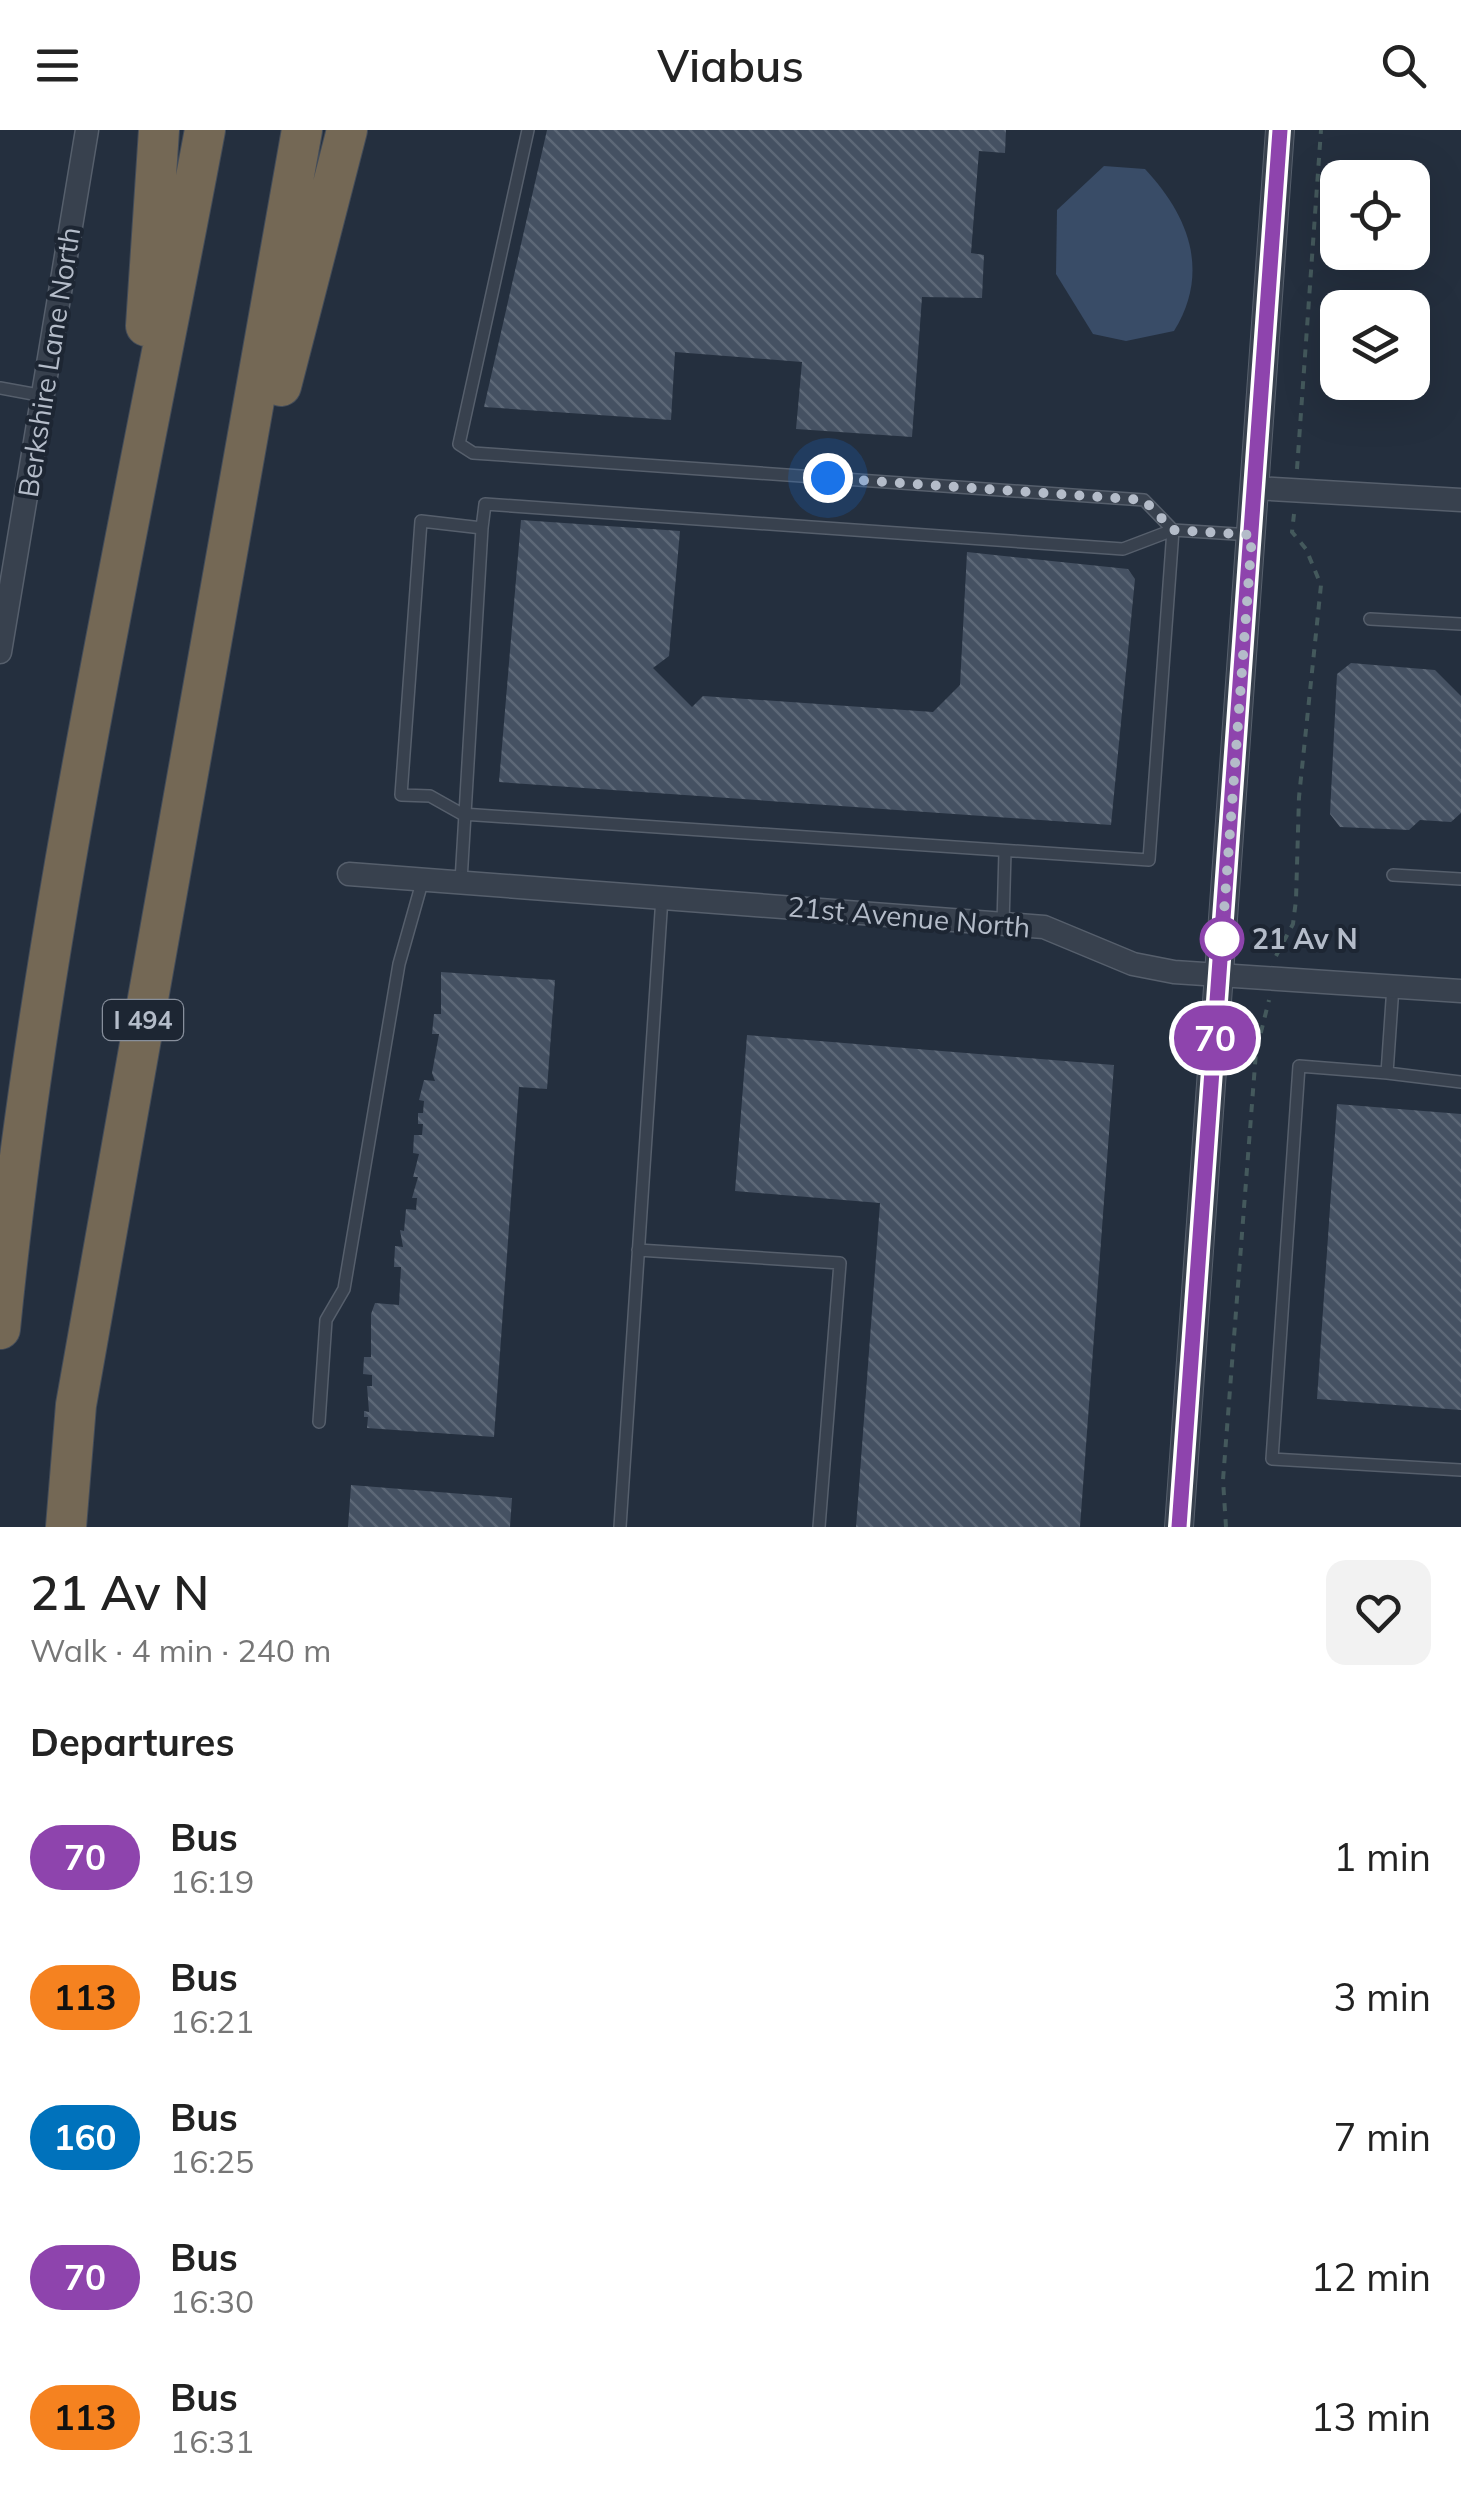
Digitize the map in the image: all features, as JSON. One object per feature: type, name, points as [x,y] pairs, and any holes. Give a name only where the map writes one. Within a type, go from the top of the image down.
[{"type":"highway","points":[[123,551],[144,352],[159,130]]},
{"type":"highway","points":[[0,1329],[16,1170],[50,943],[204,130]]},
{"type":"highway","name":"I 494","points":[[66,1527],[76,1405],[302,130]]},
{"type":"highway","points":[[232,516],[265,451],[346,130]]},
{"type":"street","name":"Berkshire Lane North","points":[[0,652],[87,130]]},
{"type":"street","points":[[1179,1527],[1280,130]]},
{"type":"street","points":[[1255,488],[1461,500]]},
{"type":"street","name":"21st Avenue North","points":[[349,874],[1044,927],[1132,964],[1219,975],[1461,991]]},
{"type":"lane","points":[[482,528],[421,521],[401,795],[430,796],[462,814],[1150,860],[1173,530],[1144,500],[473,453],[459,444],[528,130]]},
{"type":"lane","points":[[0,388],[44,396]]},
{"type":"lane","points":[[461,881],[462,814],[485,504],[1123,549],[1173,530],[1252,535]]},
{"type":"lane","points":[[1370,619],[1461,624]]},
{"type":"lane","points":[[1002,924],[1005,851]]},
{"type":"lane","points":[[1393,875],[1461,879]]},
{"type":"lane","points":[[319,1422],[326,1320],[344,1289],[399,964],[423,879]]},
{"type":"lane","points":[[620,1527],[662,897]]},
{"type":"lane","points":[[1388,1073],[1393,986]]},
{"type":"lane","points":[[1461,1082],[1299,1066],[1272,1459],[1461,1470]]},
{"type":"lane","points":[[638,1250],[840,1264],[819,1527]]},
{"type":"path","points":[[1226,1527],[1224,1480],[1254,1078],[1277,950],[1293,924],[1299,797],[1321,586],[1306,549],[1292,532],[1321,130]]},
{"type":"water","points":[[1104,166],[1145,169],[1183,225],[1190,245],[1191,287],[1174,331],[1126,341],[1093,334],[1056,274],[1057,210]]},
{"type":"building","points":[[547,130],[1006,130],[1005,153],[979,151],[971,253],[984,255],[982,298],[922,297],[912,437],[796,429],[802,362],[675,352],[671,420],[484,407]]},
{"type":"building","points":[[521,520],[680,531],[669,656],[653,668],[692,707],[703,696],[933,712],[960,685],[967,552],[1128,569],[1135,579],[1111,825],[499,782]]},
{"type":"building","points":[[1351,663],[1435,670],[1461,696],[1461,813],[1451,822],[1420,820],[1409,830],[1340,827],[1330,814],[1337,674]]},
{"type":"building","points":[[441,972],[555,980],[547,1089],[519,1087],[494,1437],[367,1428],[368,1417],[364,1417],[364,1411],[369,1412],[367,1386],[372,1386],[372,1375],[363,1374],[364,1357],[371,1357],[371,1314],[375,1303],[399,1305],[401,1267],[394,1267],[395,1246],[403,1247],[400,1230],[404,1231],[406,1209],[416,1210],[417,1198],[412,1198],[418,1177],[413,1177],[419,1154],[413,1153],[414,1135],[422,1135],[418,1113],[423,1113],[424,1101],[419,1100],[424,1080],[435,1081],[432,1073],[439,1034],[432,1034],[434,1014],[441,1014]]},
{"type":"building","points":[[747,1035],[1114,1065],[1080,1527],[856,1527],[880,1203],[735,1191]]},
{"type":"building","points":[[1337,1104],[1461,1114],[1461,1410],[1317,1399]]},
{"type":"building","points":[[351,1485],[512,1498],[510,1527],[348,1527]]},
{"type":"bus line","name":"70","points":[[1179,1527],[1280,130]]},
{"type":"place","name":"21 Av N","points":[[1222,939]]},
{"type":"route","points":[[828,478],[1144,500],[1173,530],[1252,535],[1222,939]]}]
